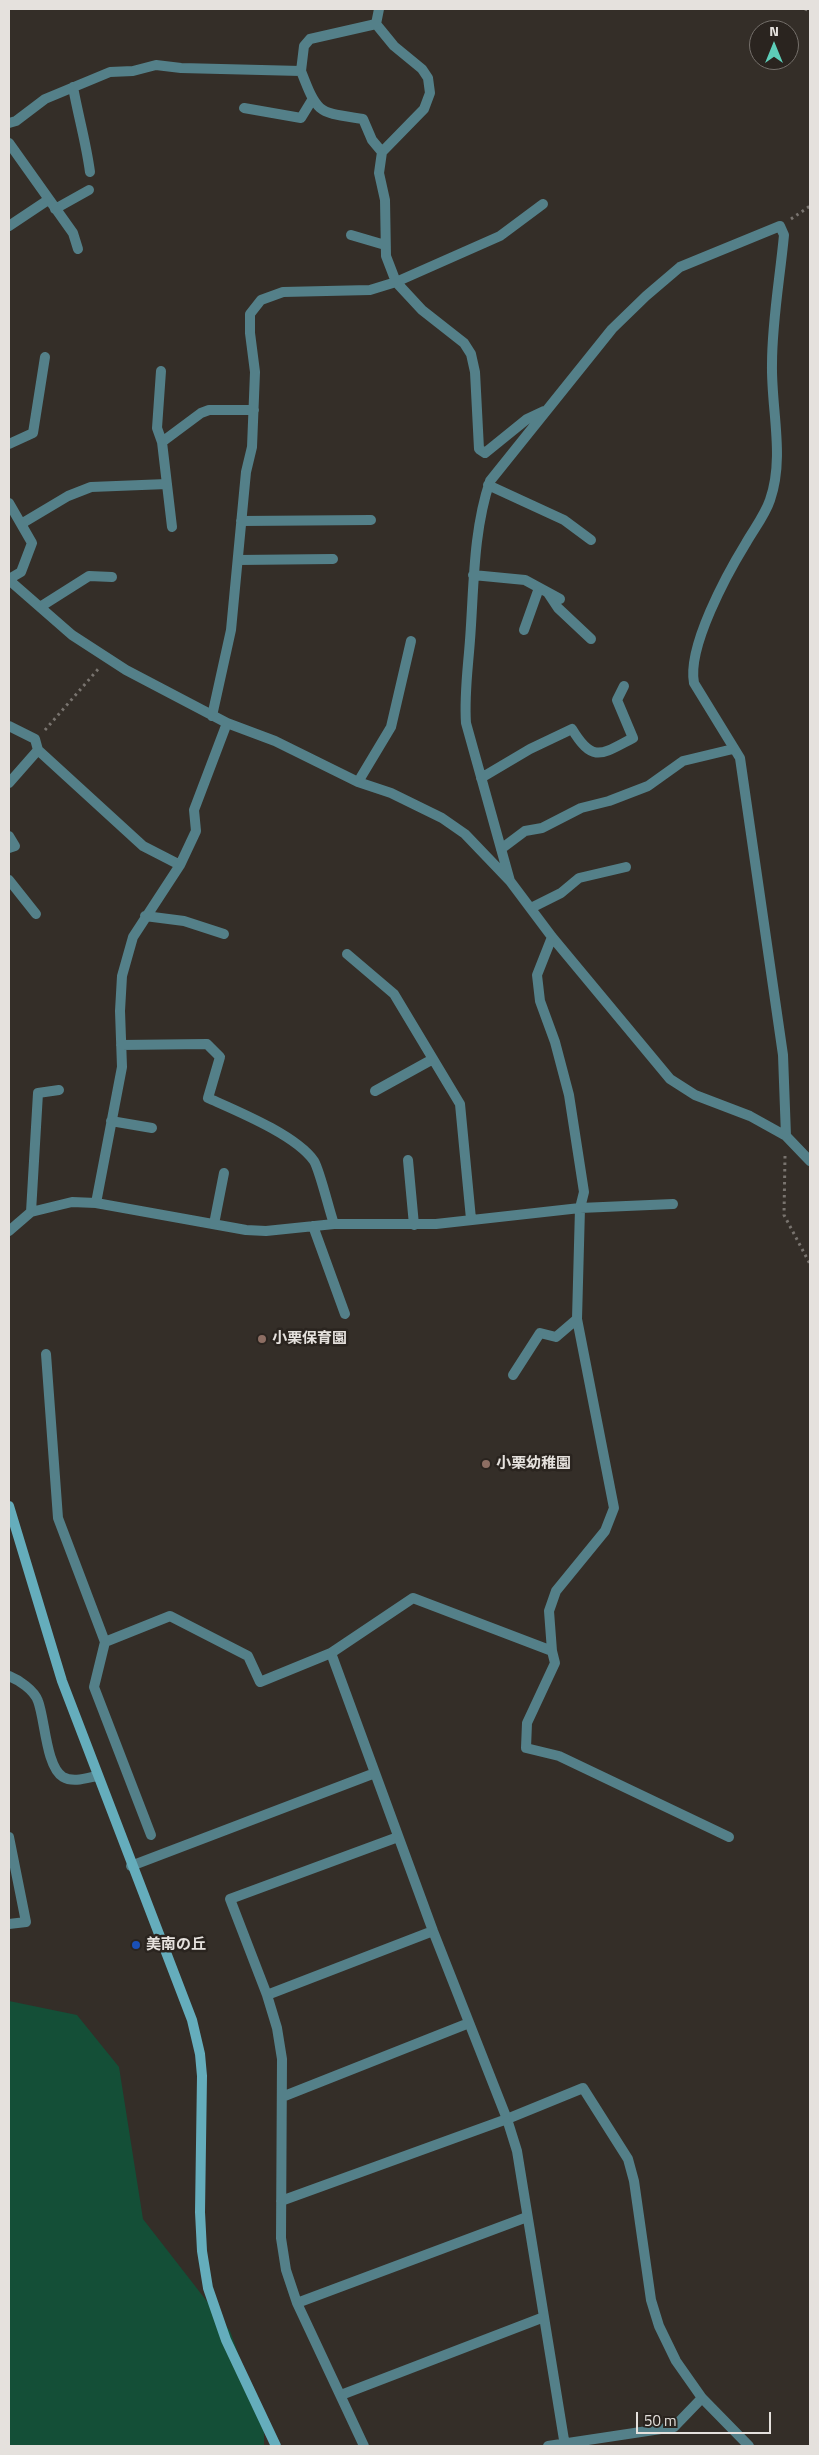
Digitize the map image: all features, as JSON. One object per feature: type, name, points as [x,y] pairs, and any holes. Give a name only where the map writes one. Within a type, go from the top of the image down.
[{"type":"street","points":[[376,24],[379,9]]},
{"type":"street","points":[[376,24],[310,39],[304,46],[301,71],[312,100],[324,113],[363,119],[372,140],[382,152]]},
{"type":"street","points":[[376,24],[394,46],[422,69],[428,78],[430,92],[424,109],[382,152],[380,173],[385,200],[386,256],[396,282],[422,310],[464,343],[471,354],[475,372],[479,449],[485,453],[527,419],[545,411]]},
{"type":"street","points":[[9,123],[45,99],[110,72],[133,71],[156,65],[181,68],[301,71]]},
{"type":"street","points":[[73,86],[79,120],[85,134],[90,172]]},
{"type":"street","points":[[244,108],[302,118],[312,100]]},
{"type":"street","points":[[9,143],[73,233],[78,249]]},
{"type":"street","points":[[55,209],[89,190]]},
{"type":"street","points":[[9,226],[48,200]]},
{"type":"street","points":[[212,716],[231,630],[246,472],[252,447],[255,372],[250,333],[250,314],[261,300],[283,292],[370,290],[396,282],[500,236],[543,204]]},
{"type":"street","points":[[510,881],[466,723],[464,696],[470,641],[473,575],[488,485],[612,329],[680,268],[780,226],[784,235],[772,361],[772,398],[778,463],[776,482],[769,502],[733,564],[709,615],[691,670],[694,683],[740,758],[783,1055],[786,1136]]},
{"type":"street","points":[[351,235],[385,245]]},
{"type":"street","points":[[9,444],[33,433],[45,357]]},
{"type":"street","points":[[160,371],[157,428],[162,442],[172,526]]},
{"type":"street","points":[[162,442],[200,413],[209,410],[254,410]]},
{"type":"street","points":[[21,524],[68,496],[91,487],[167,484]]},
{"type":"street","points":[[488,485],[564,520],[591,540]]},
{"type":"street","points":[[9,503],[32,543],[21,572],[9,580],[72,635],[107,659],[212,716],[275,740],[358,782],[391,793],[442,818],[464,834],[510,881],[552,937],[670,1080],[695,1095],[750,1116],[786,1136],[810,1161]]},
{"type":"street","points":[[241,521],[371,520]]},
{"type":"street","points":[[238,560],[333,559]]},
{"type":"street","points":[[473,575],[525,580],[560,599]]},
{"type":"street","points":[[40,607],[89,576],[112,578]]},
{"type":"street","points":[[524,630],[544,590]]},
{"type":"street","points":[[544,590],[558,608],[591,639]]},
{"type":"street","points":[[358,782],[391,727],[411,641]]},
{"type":"street","points":[[481,778],[530,749],[572,729],[581,745],[592,753],[602,754],[633,738],[617,700],[624,686]]},
{"type":"street","points":[[96,1203],[122,1067],[122,976],[133,937],[180,865],[196,831],[194,810],[227,723]]},
{"type":"street","points":[[9,726],[36,739],[38,750],[143,846],[180,865]]},
{"type":"street","points":[[501,849],[525,831],[542,828],[581,808],[609,801],[648,786],[683,760],[733,749]]},
{"type":"street","points":[[9,783],[38,750]]},
{"type":"street","points":[[9,836],[15,846],[9,848]]},
{"type":"street","points":[[531,908],[561,892],[578,878],[608,873],[626,867]]},
{"type":"street","points":[[9,880],[36,914]]},
{"type":"street","points":[[145,916],[184,921],[224,934]]},
{"type":"street","points":[[552,937],[537,975],[540,1001],[555,1042],[569,1095],[584,1192],[580,1208],[576,1319],[614,1508],[606,1531],[556,1591],[549,1611],[552,1652],[555,1663],[527,1723],[526,1748],[559,1756],[728,1838]]},
{"type":"street","points":[[347,954],[394,994],[460,1104],[471,1219]]},
{"type":"street","points":[[121,1046],[207,1044],[220,1057],[208,1098],[264,1123],[295,1144],[314,1161],[334,1224]]},
{"type":"street","points":[[375,1091],[433,1059]]},
{"type":"street","points":[[31,1212],[38,1093],[59,1090]]},
{"type":"street","points":[[112,1121],[152,1128]]},
{"type":"street","points":[[408,1160],[414,1225]]},
{"type":"street","points":[[214,1224],[224,1173]]},
{"type":"street","points":[[9,1231],[31,1212],[72,1202],[96,1203],[246,1230],[266,1231],[334,1224],[436,1224],[580,1208],[673,1204]]},
{"type":"street","points":[[313,1226],[345,1314]]},
{"type":"street","points":[[513,1375],[540,1333],[556,1337],[576,1319]]},
{"type":"street","points":[[46,1354],[58,1518],[105,1642],[94,1687],[151,1835]]},
{"type":"street","points":[[9,1506],[62,1681],[131,1866],[192,2020],[200,2054],[202,2076],[200,2212],[202,2251],[208,2288],[226,2340],[276,2446]]},
{"type":"street","points":[[105,1642],[170,1616],[248,1656],[260,1682],[331,1653],[413,1598],[552,1652]]},
{"type":"street","points":[[331,1653],[398,1838],[507,2119],[517,2151],[565,2445]]},
{"type":"street","points":[[9,1676],[18,1680],[38,1699],[54,1766],[62,1776],[74,1780],[97,1776]]},
{"type":"street","points":[[131,1866],[375,1773]]},
{"type":"street","points":[[9,1837],[26,1922],[9,1924]]},
{"type":"street","points":[[364,2446],[297,2303],[286,2270],[281,2238],[282,2059],[277,2028],[267,1995],[230,1899],[398,1838]]},
{"type":"street","points":[[267,1995],[433,1931]]},
{"type":"street","points":[[282,2097],[469,2023]]},
{"type":"street","points":[[281,2202],[507,2119],[583,2088],[628,2159],[634,2181],[651,2300],[659,2326],[676,2361],[702,2398],[749,2446]]},
{"type":"street","points":[[297,2303],[527,2217]]},
{"type":"street","points":[[341,2395],[544,2317]]},
{"type":"street","points":[[548,2446],[565,2445],[674,2427],[702,2398]]},
{"type":"path","points":[[806,9],[810,11]]},
{"type":"path","points":[[780,226],[810,206]]},
{"type":"path","points":[[36,739],[50,727],[64,706],[107,659]]},
{"type":"path","points":[[786,1136],[784,1215],[810,1264]]},
{"type":"green space","points":[[9,2001],[77,2015],[119,2067],[143,2219],[230,2331],[264,2425],[264,2446],[9,2446]]},
{"type":"place","name":"小栗保育園","points":[[262,1339]]},
{"type":"place","name":"小栗幼稚園","points":[[486,1464]]},
{"type":"place","name":"美南の丘","points":[[136,1945]]}]
